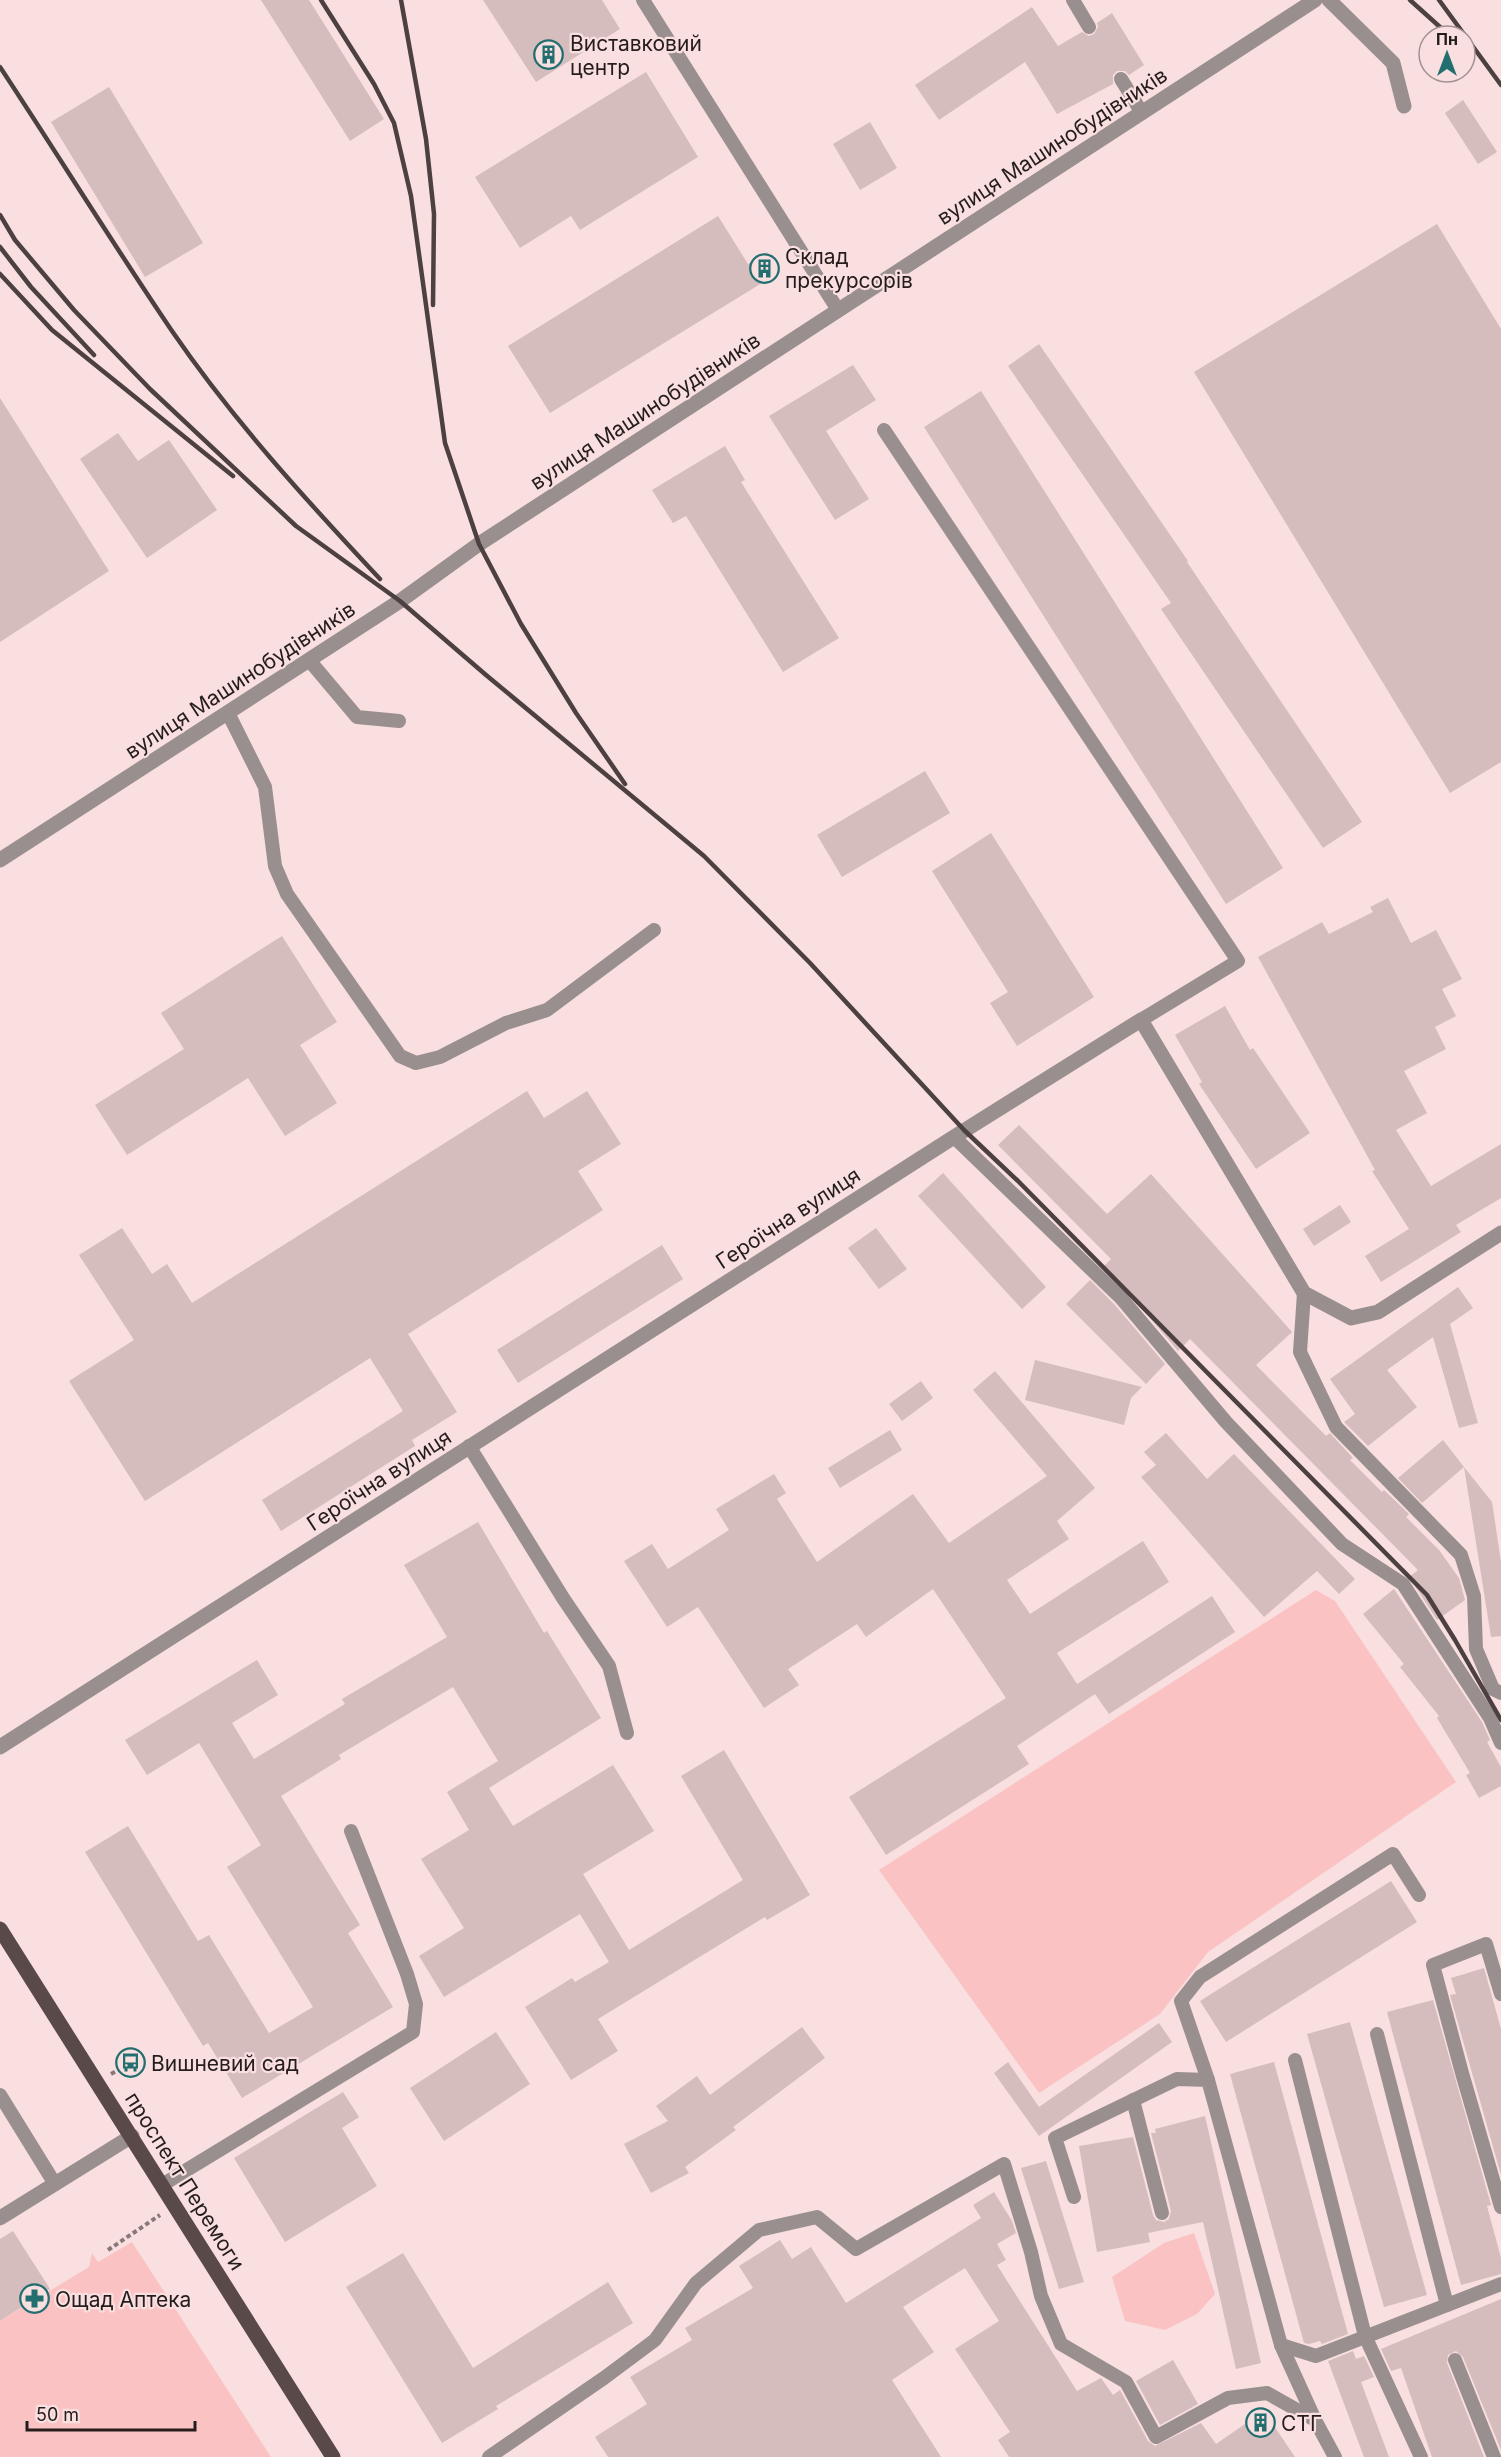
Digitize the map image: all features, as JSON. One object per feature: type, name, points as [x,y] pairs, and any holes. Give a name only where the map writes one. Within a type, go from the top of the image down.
[{"type":"main road","name":"проспект Перемоги","points":[[0,1929],[333,2457]]},
{"type":"street","name":"вулиця Машинобудівників","points":[[0,860],[400,601],[479,544],[1315,0]]},
{"type":"street","points":[[1329,0],[1393,63],[1404,106]]},
{"type":"street","points":[[1142,1020],[1304,1293],[1351,1318],[1378,1312],[1501,1233]]},
{"type":"street","name":"Героїчна вулиця","points":[[0,1747],[954,1137],[1142,1020]]},
{"type":"street","points":[[0,2218],[132,2136]]},
{"type":"lane","points":[[643,0],[838,310]]},
{"type":"lane","points":[[1073,0],[1089,27]]},
{"type":"lane","points":[[1121,80],[1142,113]]},
{"type":"lane","points":[[884,430],[1238,961],[1142,1020]]},
{"type":"lane","points":[[309,660],[357,717],[399,722]]},
{"type":"lane","points":[[228,712],[265,787],[275,866],[287,894],[400,1056],[416,1063],[440,1057],[506,1023],[547,1010],[654,930]]},
{"type":"lane","points":[[954,1137],[1121,1298],[1226,1422],[1342,1544],[1403,1584],[1490,1718],[1501,1743]]},
{"type":"lane","points":[[1304,1293],[1300,1352],[1336,1427],[1461,1556],[1474,1596],[1476,1648],[1493,1689],[1501,1693]]},
{"type":"lane","points":[[469,1446],[563,1598],[609,1666],[627,1733]]},
{"type":"lane","points":[[162,2185],[413,2032],[416,2004],[407,1974],[351,1830]]},
{"type":"lane","points":[[1335,2457],[1315,2420],[1281,2345],[1208,2080],[1181,2001],[1200,1977],[1393,1854],[1419,1895]]},
{"type":"lane","points":[[1501,1994],[1486,1944],[1434,1965],[1462,2073],[1501,2207]]},
{"type":"lane","points":[[1377,2034],[1447,2305]]},
{"type":"lane","points":[[1295,2060],[1365,2336],[1421,2457]]},
{"type":"lane","points":[[1074,2197],[1055,2138],[1177,2079],[1208,2080]]},
{"type":"lane","points":[[0,2095],[55,2184]]},
{"type":"lane","points":[[1133,2100],[1162,2213]]},
{"type":"lane","points":[[489,2457],[595,2385],[655,2340],[696,2283],[759,2230],[817,2217],[856,2249],[1004,2164],[1031,2252],[1041,2296],[1061,2344],[1126,2382],[1156,2437],[1228,2398],[1267,2393],[1315,2420]]},
{"type":"lane","points":[[1281,2345],[1316,2356],[1501,2284]]},
{"type":"lane","points":[[1455,2360],[1494,2457]]},
{"type":"path","points":[[97,2081],[144,2056]]},
{"type":"path","points":[[108,2250],[175,2205]]},
{"type":"shaded area","points":[[1316,1590],[1335,1601],[1456,1782],[1208,1952],[1160,2014],[1039,2093],[879,1870]]},
{"type":"shaded area","points":[[1194,2233],[1215,2294],[1197,2314],[1165,2330],[1125,2321],[1112,2277],[1164,2243]]},
{"type":"shaded area","points":[[132,2242],[271,2457],[0,2457],[0,2321],[89,2267],[92,2253],[98,2262]]},
{"type":"building","points":[[261,0],[309,0],[384,119],[350,141]]},
{"type":"building","name":"Виставковий центр","points":[[483,0],[602,0],[620,29],[536,82]]},
{"type":"building","points":[[1032,7],[1058,46],[1082,32],[1089,36],[1094,34],[1098,27],[1097,23],[1112,13],[1144,65],[1129,75],[1125,71],[1117,71],[1113,75],[1113,84],[1057,114],[1025,62],[939,120],[915,85]]},
{"type":"building","points":[[646,72],[698,157],[580,230],[571,216],[520,248],[475,177]]},
{"type":"building","points":[[109,87],[203,243],[145,277],[51,122]]},
{"type":"building","points":[[1463,100],[1497,152],[1478,164],[1445,113]]},
{"type":"building","points":[[870,122],[897,168],[860,190],[833,144]]},
{"type":"building","points":[[718,216],[748,264],[767,252],[780,272],[550,413],[508,346]]},
{"type":"building","points":[[1437,224],[1501,329],[1501,762],[1450,793],[1194,372]]},
{"type":"building","points":[[1039,344],[1188,561],[1362,822],[1323,848],[1161,609],[1171,603],[1008,366]]},
{"type":"building","points":[[853,365],[876,400],[826,431],[869,499],[835,520],[769,416]]},
{"type":"building","points":[[981,391],[1283,868],[1226,904],[924,427]]},
{"type":"building","points":[[0,398],[109,571],[0,642]]},
{"type":"building","points":[[118,433],[138,461],[169,440],[217,510],[147,558],[80,459]]},
{"type":"building","points":[[725,446],[745,480],[741,482],[839,638],[783,672],[686,516],[673,523],[652,490]]},
{"type":"building","points":[[925,771],[950,813],[842,877],[817,835]]},
{"type":"building","points":[[991,833],[1094,997],[1017,1046],[990,1003],[1008,992],[932,871]]},
{"type":"building","points":[[1388,898],[1411,943],[1436,930],[1462,979],[1442,989],[1456,1016],[1435,1027],[1446,1049],[1404,1071],[1427,1113],[1396,1130],[1431,1186],[1501,1144],[1501,1198],[1456,1225],[1461,1232],[1381,1282],[1365,1256],[1409,1229],[1372,1171],[1375,1170],[1258,957],[1322,922],[1329,934],[1373,912],[1370,907]]},
{"type":"building","points":[[282,936],[337,1022],[300,1045],[337,1103],[285,1136],[248,1078],[127,1155],[95,1105],[184,1049],[161,1013]]},
{"type":"building","points":[[1225,1006],[1250,1050],[1253,1048],[1310,1133],[1256,1169],[1199,1084],[1202,1082],[1175,1035]]},
{"type":"building","points":[[527,1091],[544,1118],[587,1091],[621,1144],[578,1171],[603,1210],[408,1334],[457,1412],[412,1440],[415,1446],[281,1531],[262,1500],[403,1411],[370,1358],[145,1501],[69,1381],[134,1340],[79,1255],[122,1228],[152,1274],[167,1264],[192,1303]]},
{"type":"building","points":[[1019,1125],[1107,1214],[1151,1174],[1292,1332],[1256,1365],[1326,1436],[1330,1433],[1353,1458],[1350,1460],[1382,1492],[1384,1490],[1409,1514],[1406,1517],[1439,1550],[1459,1578],[1465,1600],[1437,1620],[1409,1577],[1418,1570],[1190,1339],[1178,1351],[1128,1292],[1102,1268],[1111,1259],[998,1145]]},
{"type":"building","points":[[943,1173],[1046,1287],[1022,1309],[918,1196]]},
{"type":"building","points":[[1340,1205],[1351,1222],[1314,1246],[1303,1229]]},
{"type":"building","points":[[876,1228],[907,1269],[879,1289],[848,1248]]},
{"type":"building","points":[[662,1245],[683,1279],[518,1383],[497,1350]]},
{"type":"building","points":[[1090,1280],[1114,1304],[1165,1364],[1146,1384],[1066,1304]]},
{"type":"building","points":[[1458,1287],[1473,1308],[1450,1324],[1478,1423],[1459,1428],[1433,1337],[1387,1370],[1417,1407],[1368,1446],[1344,1422],[1355,1414],[1330,1379]]},
{"type":"building","points":[[1035,1360],[1142,1387],[1131,1398],[1124,1425],[1025,1400]]},
{"type":"building","points":[[995,1371],[1095,1488],[1057,1521],[1069,1539],[1007,1580],[1030,1614],[1143,1541],[1169,1582],[1057,1653],[1077,1684],[1212,1596],[1235,1632],[1109,1714],[1095,1694],[1017,1746],[1029,1764],[886,1855],[849,1797],[1006,1698],[933,1589],[866,1637],[857,1624],[788,1669],[799,1685],[764,1708],[698,1607],[667,1627],[624,1561],[652,1544],[668,1569],[729,1530],[716,1509],[774,1474],[786,1493],[777,1499],[817,1562],[913,1494],[949,1543],[1047,1476],[973,1390]]},
{"type":"building","points":[[921,1381],[933,1398],[902,1421],[889,1404]]},
{"type":"building","points":[[890,1430],[902,1450],[840,1488],[828,1468]]},
{"type":"building","points":[[1166,1433],[1207,1479],[1234,1454],[1355,1579],[1339,1594],[1317,1571],[1264,1617],[1141,1477],[1156,1465],[1144,1452]]},
{"type":"building","points":[[1443,1440],[1464,1467],[1422,1503],[1398,1478]]},
{"type":"building","points":[[1464,1467],[1492,1502],[1501,1562],[1501,1636],[1491,1637]]},
{"type":"building","points":[[478,1522],[544,1633],[547,1631],[601,1718],[489,1788],[513,1826],[613,1765],[654,1831],[583,1874],[629,1950],[743,1880],[681,1776],[724,1750],[810,1895],[767,1920],[765,1917],[598,2019],[618,2051],[571,2080],[525,2007],[572,1978],[575,1982],[609,1962],[580,1914],[444,1997],[419,1956],[464,1928],[421,1859],[469,1830],[447,1792],[498,1761],[453,1687],[339,1755],[341,1759],[281,1796],[360,1925],[348,1933],[393,2007],[242,2098],[208,2043],[203,2046],[85,1852],[128,1826],[198,1941],[209,1935],[269,2033],[313,2007],[227,1867],[261,1845],[199,1743],[147,1775],[125,1740],[257,1660],[278,1695],[232,1723],[254,1759],[345,1704],[342,1699],[447,1637],[404,1565]]},
{"type":"building","points":[[1394,1589],[1482,1722],[1490,1740],[1487,1742],[1501,1767],[1501,1786],[1479,1798],[1466,1775],[1470,1773],[1437,1718],[1439,1716],[1400,1667],[1404,1664],[1363,1614]]},
{"type":"building","points":[[1391,1881],[1417,1922],[1226,2042],[1200,2001]]},
{"type":"building","points":[[1484,1968],[1501,2029],[1501,2175],[1450,1995],[1456,1994],[1451,1978]]},
{"type":"building","points":[[1433,2000],[1491,2205],[1487,2206],[1501,2258],[1501,2274],[1461,2285],[1387,2012]]},
{"type":"building","points":[[1350,2022],[1427,2295],[1384,2307],[1307,2034]]},
{"type":"building","points":[[1159,2023],[1172,2042],[1039,2136],[994,2073],[1008,2062],[1039,2107]]},
{"type":"building","points":[[802,2027],[825,2058],[733,2127],[736,2130],[685,2167],[689,2173],[651,2193],[624,2144],[668,2121],[656,2106],[697,2076],[710,2095]]},
{"type":"building","points":[[496,2032],[530,2084],[444,2141],[410,2088]]},
{"type":"building","points":[[1274,2062],[1348,2334],[1322,2344],[1320,2341],[1304,2343],[1230,2074]]},
{"type":"building","points":[[343,2092],[359,2117],[342,2128],[377,2186],[285,2242],[234,2158]]},
{"type":"building","points":[[1205,2116],[1261,2363],[1236,2369],[1203,2222],[1148,2233],[1150,2242],[1097,2252],[1079,2146],[1133,2137],[1153,2215],[1156,2220],[1164,2222],[1169,2219],[1171,2211],[1151,2133],[1156,2133],[1155,2129]]},
{"type":"building","points":[[1046,2161],[1084,2282],[1059,2289],[1021,2168]]},
{"type":"building","points":[[994,2192],[1012,2221],[1016,2233],[997,2244],[1006,2260],[997,2265],[1077,2391],[1101,2378],[1113,2395],[1120,2390],[1148,2441],[1155,2446],[1201,2423],[1216,2444],[1264,2411],[1295,2457],[1009,2457],[998,2440],[1010,2432],[955,2349],[999,2321],[965,2268],[903,2307],[934,2352],[892,2380],[941,2457],[608,2457],[595,2437],[647,2404],[630,2377],[692,2340],[685,2328],[753,2288],[739,2266],[780,2240],[792,2259],[811,2247],[846,2303],[981,2218],[973,2205]]},
{"type":"building","points":[[13,2231],[50,2289],[0,2321],[0,2239]]},
{"type":"building","points":[[403,2253],[473,2368],[608,2282],[633,2323],[496,2406],[498,2409],[442,2443],[346,2287]]},
{"type":"building","points":[[1501,2299],[1501,2450],[1463,2357],[1456,2351],[1448,2355],[1447,2363],[1484,2457],[1432,2457],[1401,2368],[1391,2371],[1381,2349]]},
{"type":"building","points":[[1353,2351],[1356,2359],[1364,2356],[1374,2377],[1361,2382],[1389,2457],[1364,2457],[1328,2361]]},
{"type":"building","points":[[1173,2360],[1198,2404],[1160,2425],[1136,2381]]},
{"type":"railway","points":[[321,0],[374,84],[394,123],[411,196],[445,443],[479,544],[521,624],[576,713],[625,784]]},
{"type":"railway","points":[[401,0],[426,139],[434,214],[433,305]]},
{"type":"railway","points":[[1410,0],[1437,24]]},
{"type":"railway","points":[[1439,0],[1501,85]]},
{"type":"railway","points":[[0,67],[195,364],[271,459],[380,579]]},
{"type":"railway","points":[[0,215],[15,240],[74,310],[150,389],[296,526],[400,601],[704,856],[810,963],[964,1130],[1018,1181],[1427,1595],[1501,1720]]},
{"type":"railway","points":[[0,247],[31,287],[94,355]]},
{"type":"railway","points":[[0,274],[52,330],[233,476]]},
{"type":"place","name":"Виставковий центр","points":[[549,55]]},
{"type":"place","name":"Склад прекурсорів","points":[[764,268]]},
{"type":"place","name":"Вишневий сад","points":[[130,2063]]},
{"type":"place","name":"Ощад Аптека","points":[[34,2299]]},
{"type":"place","name":"СТГ","points":[[1260,2423]]}]
